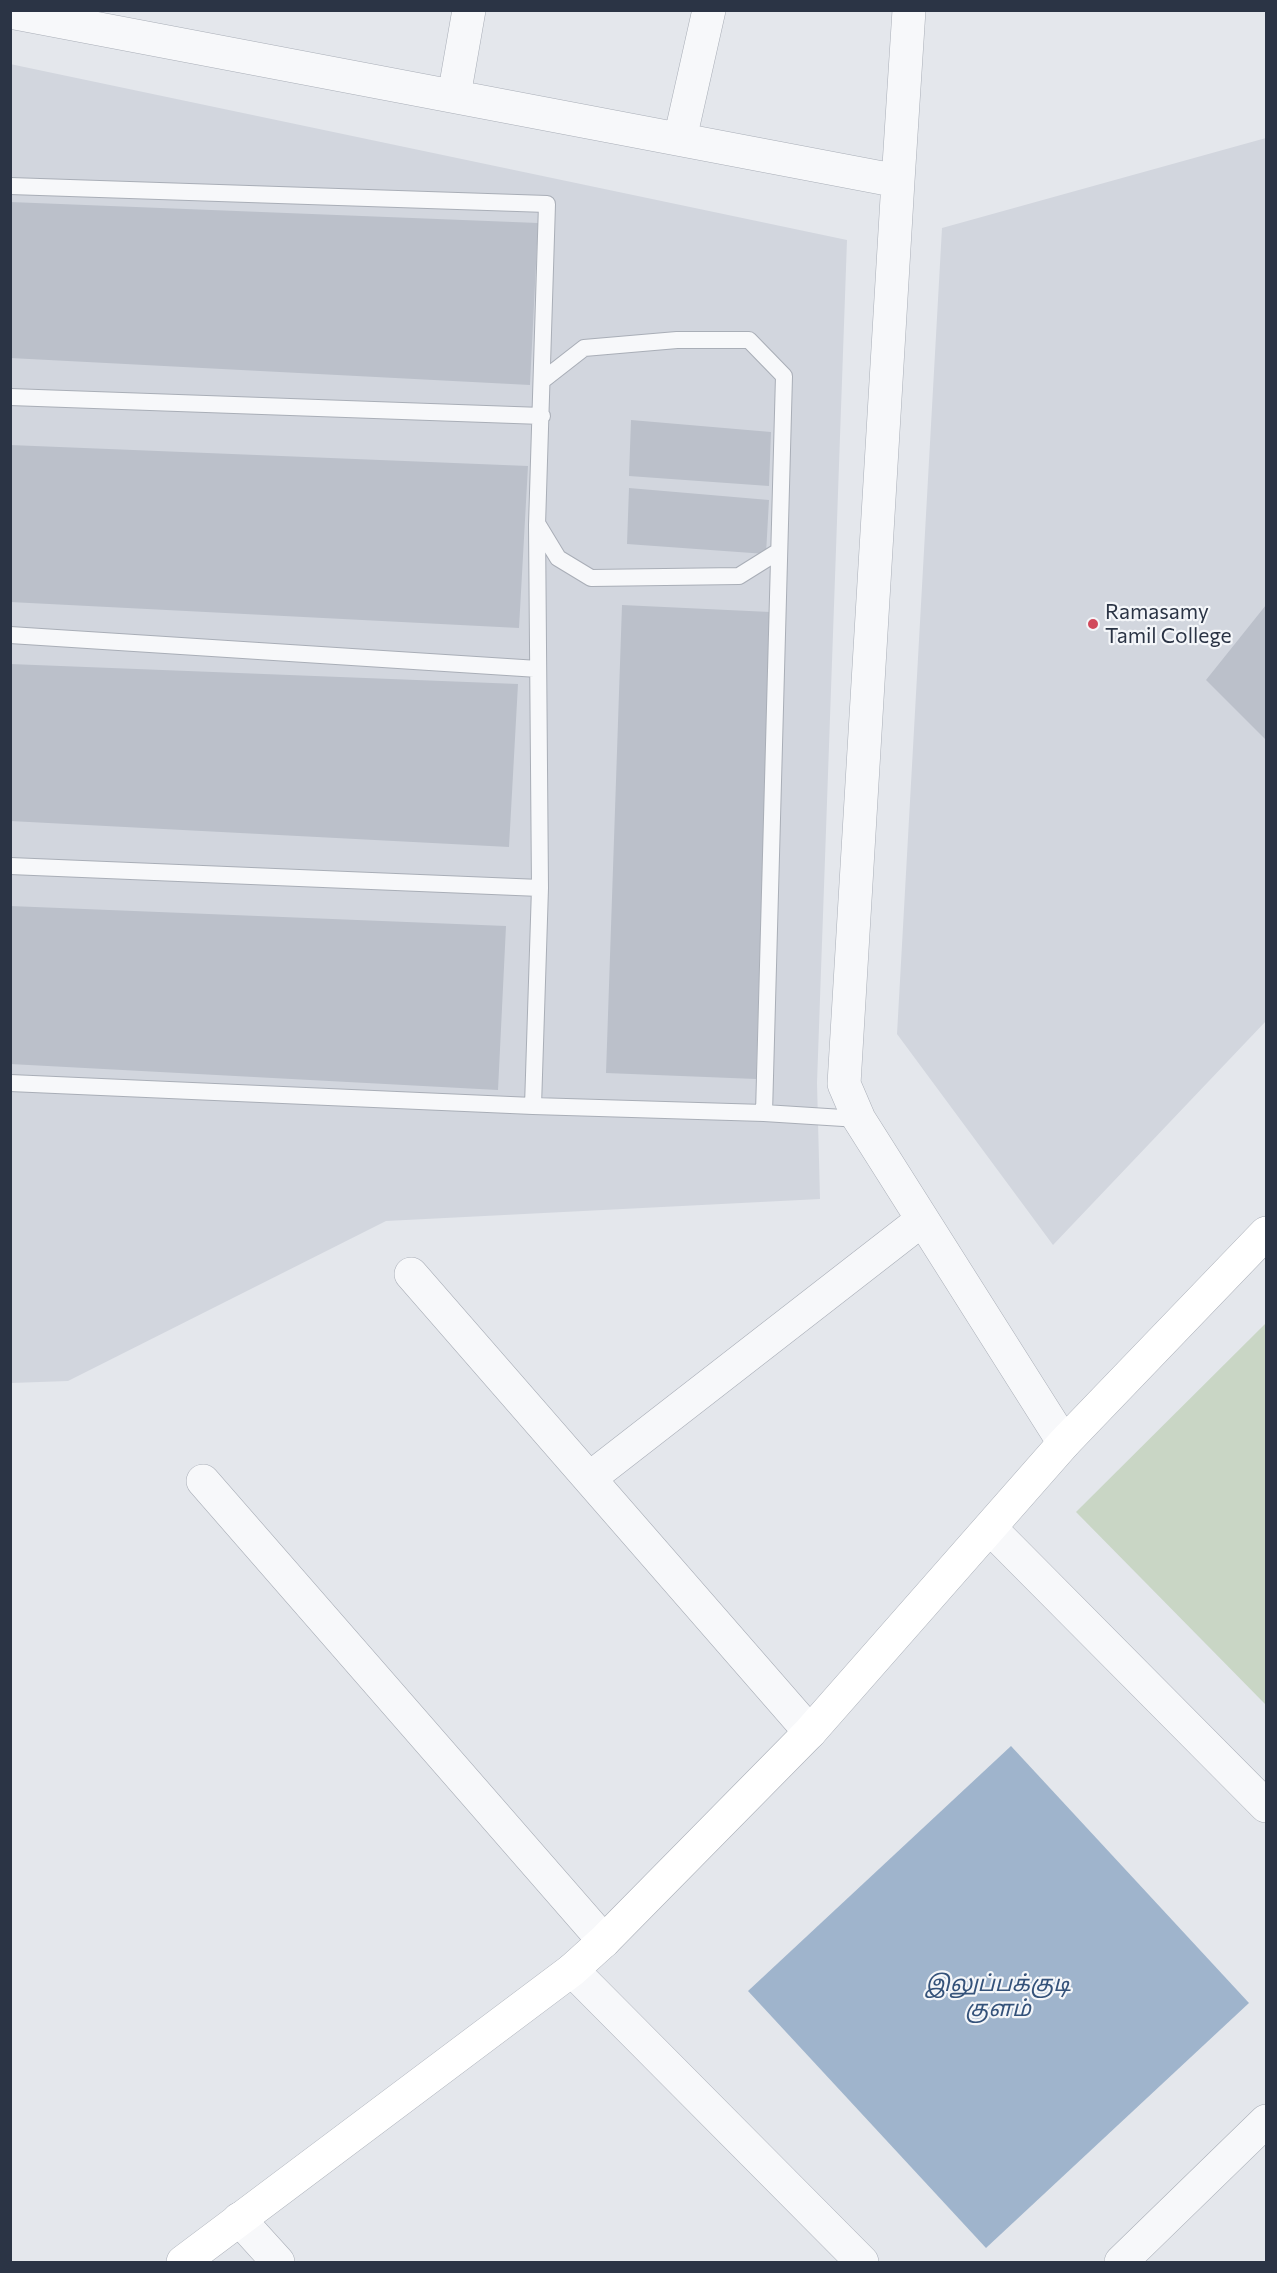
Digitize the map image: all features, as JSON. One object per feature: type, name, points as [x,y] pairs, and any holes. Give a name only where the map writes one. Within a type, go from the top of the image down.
[{"type":"main road","points":[[183,2262],[572,1970],[604,1941],[810,1732],[1064,1443],[1266,1233]]},
{"type":"street","points":[[453,96],[469,10]]},
{"type":"street","points":[[680,139],[709,10]]},
{"type":"street","points":[[909,10],[844,1084],[859,1119],[1064,1443]]},
{"type":"street","points":[[10,12],[898,181]]},
{"type":"street","points":[[590,1478],[922,1220]]},
{"type":"street","points":[[411,1274],[810,1732]]},
{"type":"street","points":[[203,1481],[604,1941]]},
{"type":"street","points":[[990,1528],[1266,1806]]},
{"type":"street","points":[[572,1970],[862,2262]]},
{"type":"street","points":[[1122,2262],[1266,2121]]},
{"type":"street","points":[[239,2219],[278,2262]]},
{"type":"lane","points":[[10,186],[547,204],[537,525],[540,888],[533,1106]]},
{"type":"lane","points":[[543,380],[584,348],[677,340],[750,340],[784,376],[764,1113]]},
{"type":"lane","points":[[10,397],[542,416]]},
{"type":"lane","points":[[537,525],[558,558],[591,578],[740,576],[779,551]]},
{"type":"lane","points":[[10,635],[538,669]]},
{"type":"lane","points":[[10,866],[540,888]]},
{"type":"lane","points":[[10,1083],[533,1106],[764,1113],[859,1119]]},
{"type":"shaded area","points":[[10,64],[847,240],[817,1083],[820,1199],[386,1221],[68,1381],[11,1383]]},
{"type":"shaded area","name":"Ramasamy Tamil College","points":[[1266,138],[1266,1021],[1053,1245],[897,1034],[942,228]]},
{"type":"green space","points":[[1266,1323],[1266,1705],[1076,1512]]},
{"type":"water","name":"இலுப்பக்குடி குளம்","points":[[1011,1746],[1249,2003],[986,2248],[748,1991]]},
{"type":"building","points":[[10,202],[538,223],[530,385],[10,358]]},
{"type":"building","points":[[631,420],[771,432],[769,486],[629,476]]},
{"type":"building","points":[[10,445],[528,466],[519,628],[10,602]]},
{"type":"building","points":[[629,488],[769,500],[766,554],[627,544]]},
{"type":"building","points":[[622,605],[770,612],[756,1079],[606,1073]]},
{"type":"building","name":"Ramasamy Tamil College","points":[[1266,605],[1266,740],[1206,680]]},
{"type":"building","points":[[10,664],[518,684],[509,847],[10,821]]},
{"type":"building","points":[[10,906],[506,926],[498,1090],[10,1064]]},
{"type":"place","name":"Ramasamy Tamil College","points":[[1093,624]]}]
